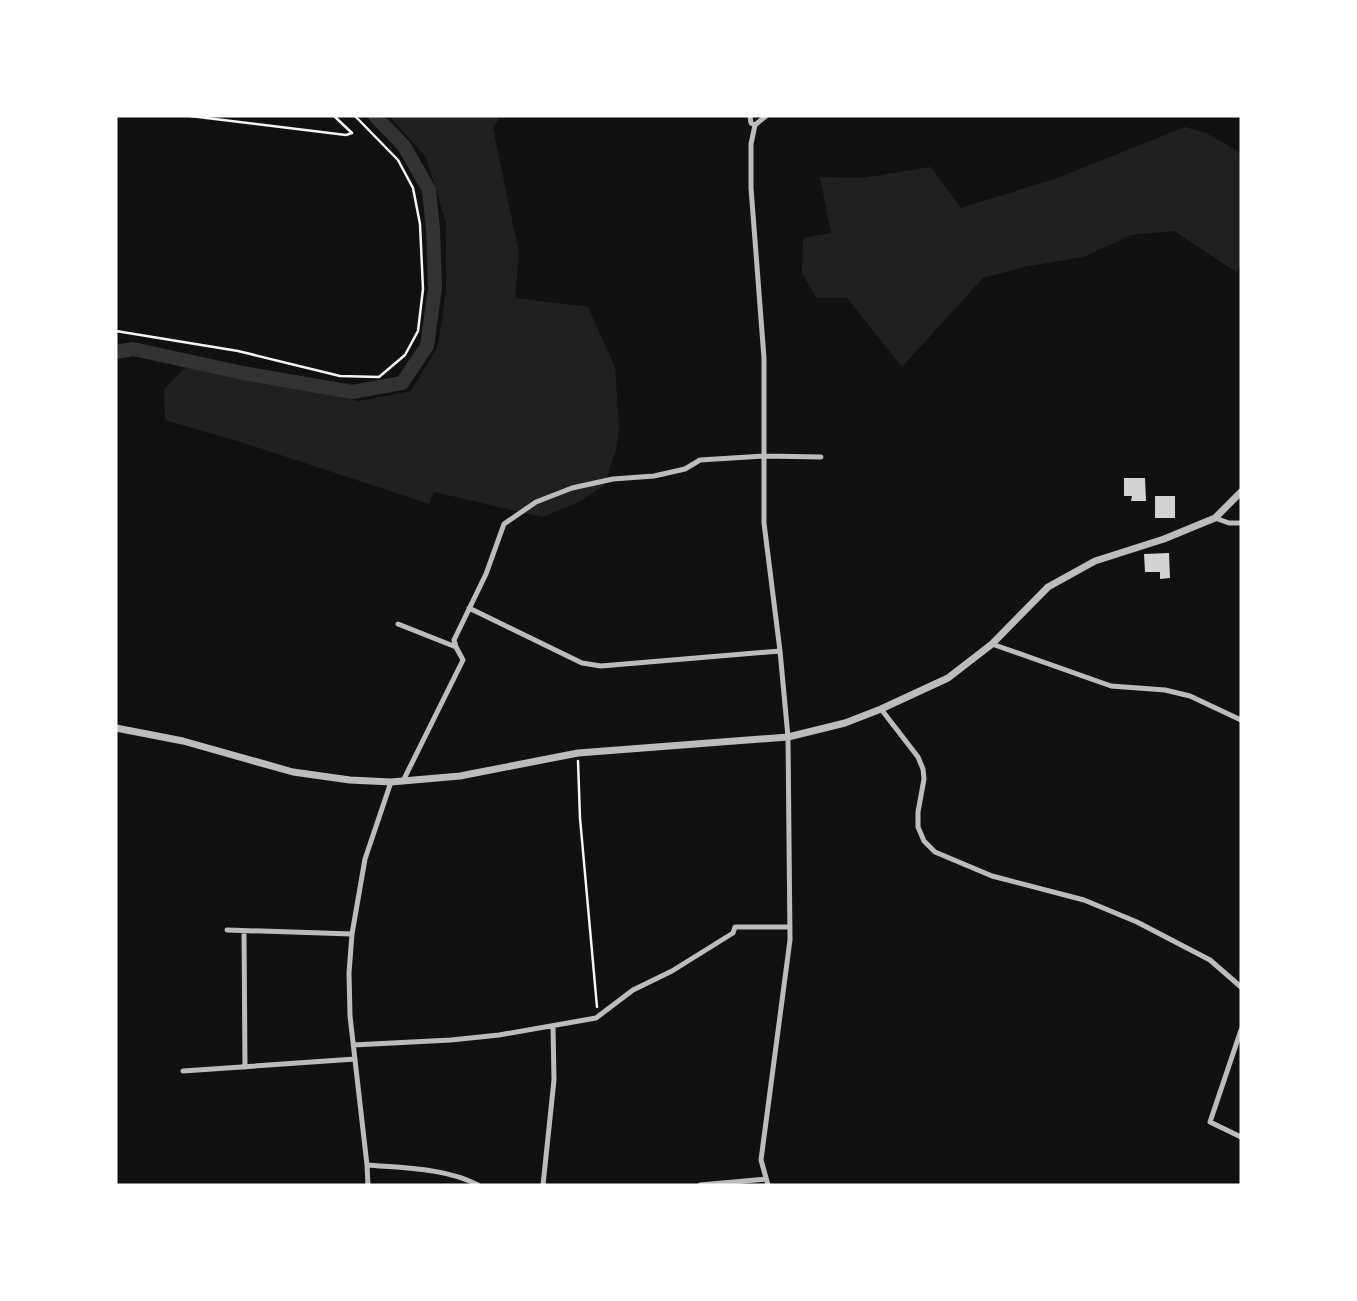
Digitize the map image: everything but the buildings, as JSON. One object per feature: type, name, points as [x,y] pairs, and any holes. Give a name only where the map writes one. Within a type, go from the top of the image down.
[{"type":"street","points":[[750,116],[751,122],[755,125]]},
{"type":"street","points":[[700,1185],[767,1182],[762,1160],[790,940],[788,738],[780,651],[764,524],[764,358],[751,188],[751,144],[755,125],[766,116]]},
{"type":"street","points":[[403,781],[463,660],[454,640],[486,574],[504,524],[536,502],[572,488],[613,479],[654,476],[685,469],[700,460],[764,456],[821,457]]},
{"type":"street","points":[[116,728],[183,741],[293,772],[350,780],[391,782],[460,776],[578,753],[788,738],[845,723],[881,709],[948,678],[992,644],[1048,587],[1095,561],[1164,539],[1215,518],[1241,492]]},
{"type":"street","points":[[1215,518],[1228,523],[1241,523]]},
{"type":"street","points":[[469,608],[582,663],[601,666],[780,651]]},
{"type":"street","points":[[398,624],[456,647]]},
{"type":"street","points":[[992,644],[1111,686],[1165,690],[1190,696],[1241,720]]},
{"type":"street","points":[[881,709],[918,757],[923,769],[924,779],[918,812],[918,827],[924,841],[935,852],[992,876],[1084,900],[1137,922],[1210,960],[1241,987]]},
{"type":"street","points":[[368,1185],[350,1016],[349,973],[352,934],[365,859],[391,782]]},
{"type":"street","points":[[353,1045],[451,1040],[499,1035],[596,1018],[633,990],[672,971],[733,933],[735,928],[790,927]]},
{"type":"street","points":[[227,930],[352,934]]},
{"type":"street","points":[[244,931],[245,1067]]},
{"type":"street","points":[[543,1185],[554,1080],[553,1026]]},
{"type":"street","points":[[1241,1030],[1210,1122],[1241,1136]]},
{"type":"street","points":[[183,1071],[354,1059]]},
{"type":"street","points":[[367,1165],[417,1169],[451,1175],[470,1180],[478,1185]]},
{"type":"path","points":[[190,116],[346,135],[352,133],[334,116]]},
{"type":"path","points":[[116,331],[238,351],[340,376],[379,377],[405,355],[418,331],[423,289],[420,224],[413,188],[398,160],[355,116]]},
{"type":"path","points":[[578,753],[580,818],[598,1016]]},
{"type":"shaded area","points":[[389,116],[501,116],[493,127],[519,254],[515,298],[588,307],[615,367],[619,429],[616,450],[604,486],[575,504],[542,517],[434,492],[429,504],[244,443],[165,420],[164,389],[188,365],[359,401],[411,391],[438,346],[446,292],[446,223],[426,157]]},
{"type":"shaded area","points":[[1185,127],[1206,133],[1241,153],[1241,265],[1236,272],[1174,231],[1131,235],[1084,257],[1024,267],[983,278],[902,367],[847,298],[816,298],[802,273],[803,238],[831,233],[820,177],[862,178],[931,167],[961,208],[1057,178]]},
{"type":"waterway","points":[[116,352],[133,349],[243,373],[352,392],[402,383],[427,346],[435,288],[433,229],[429,190],[404,146],[375,116]]}]
